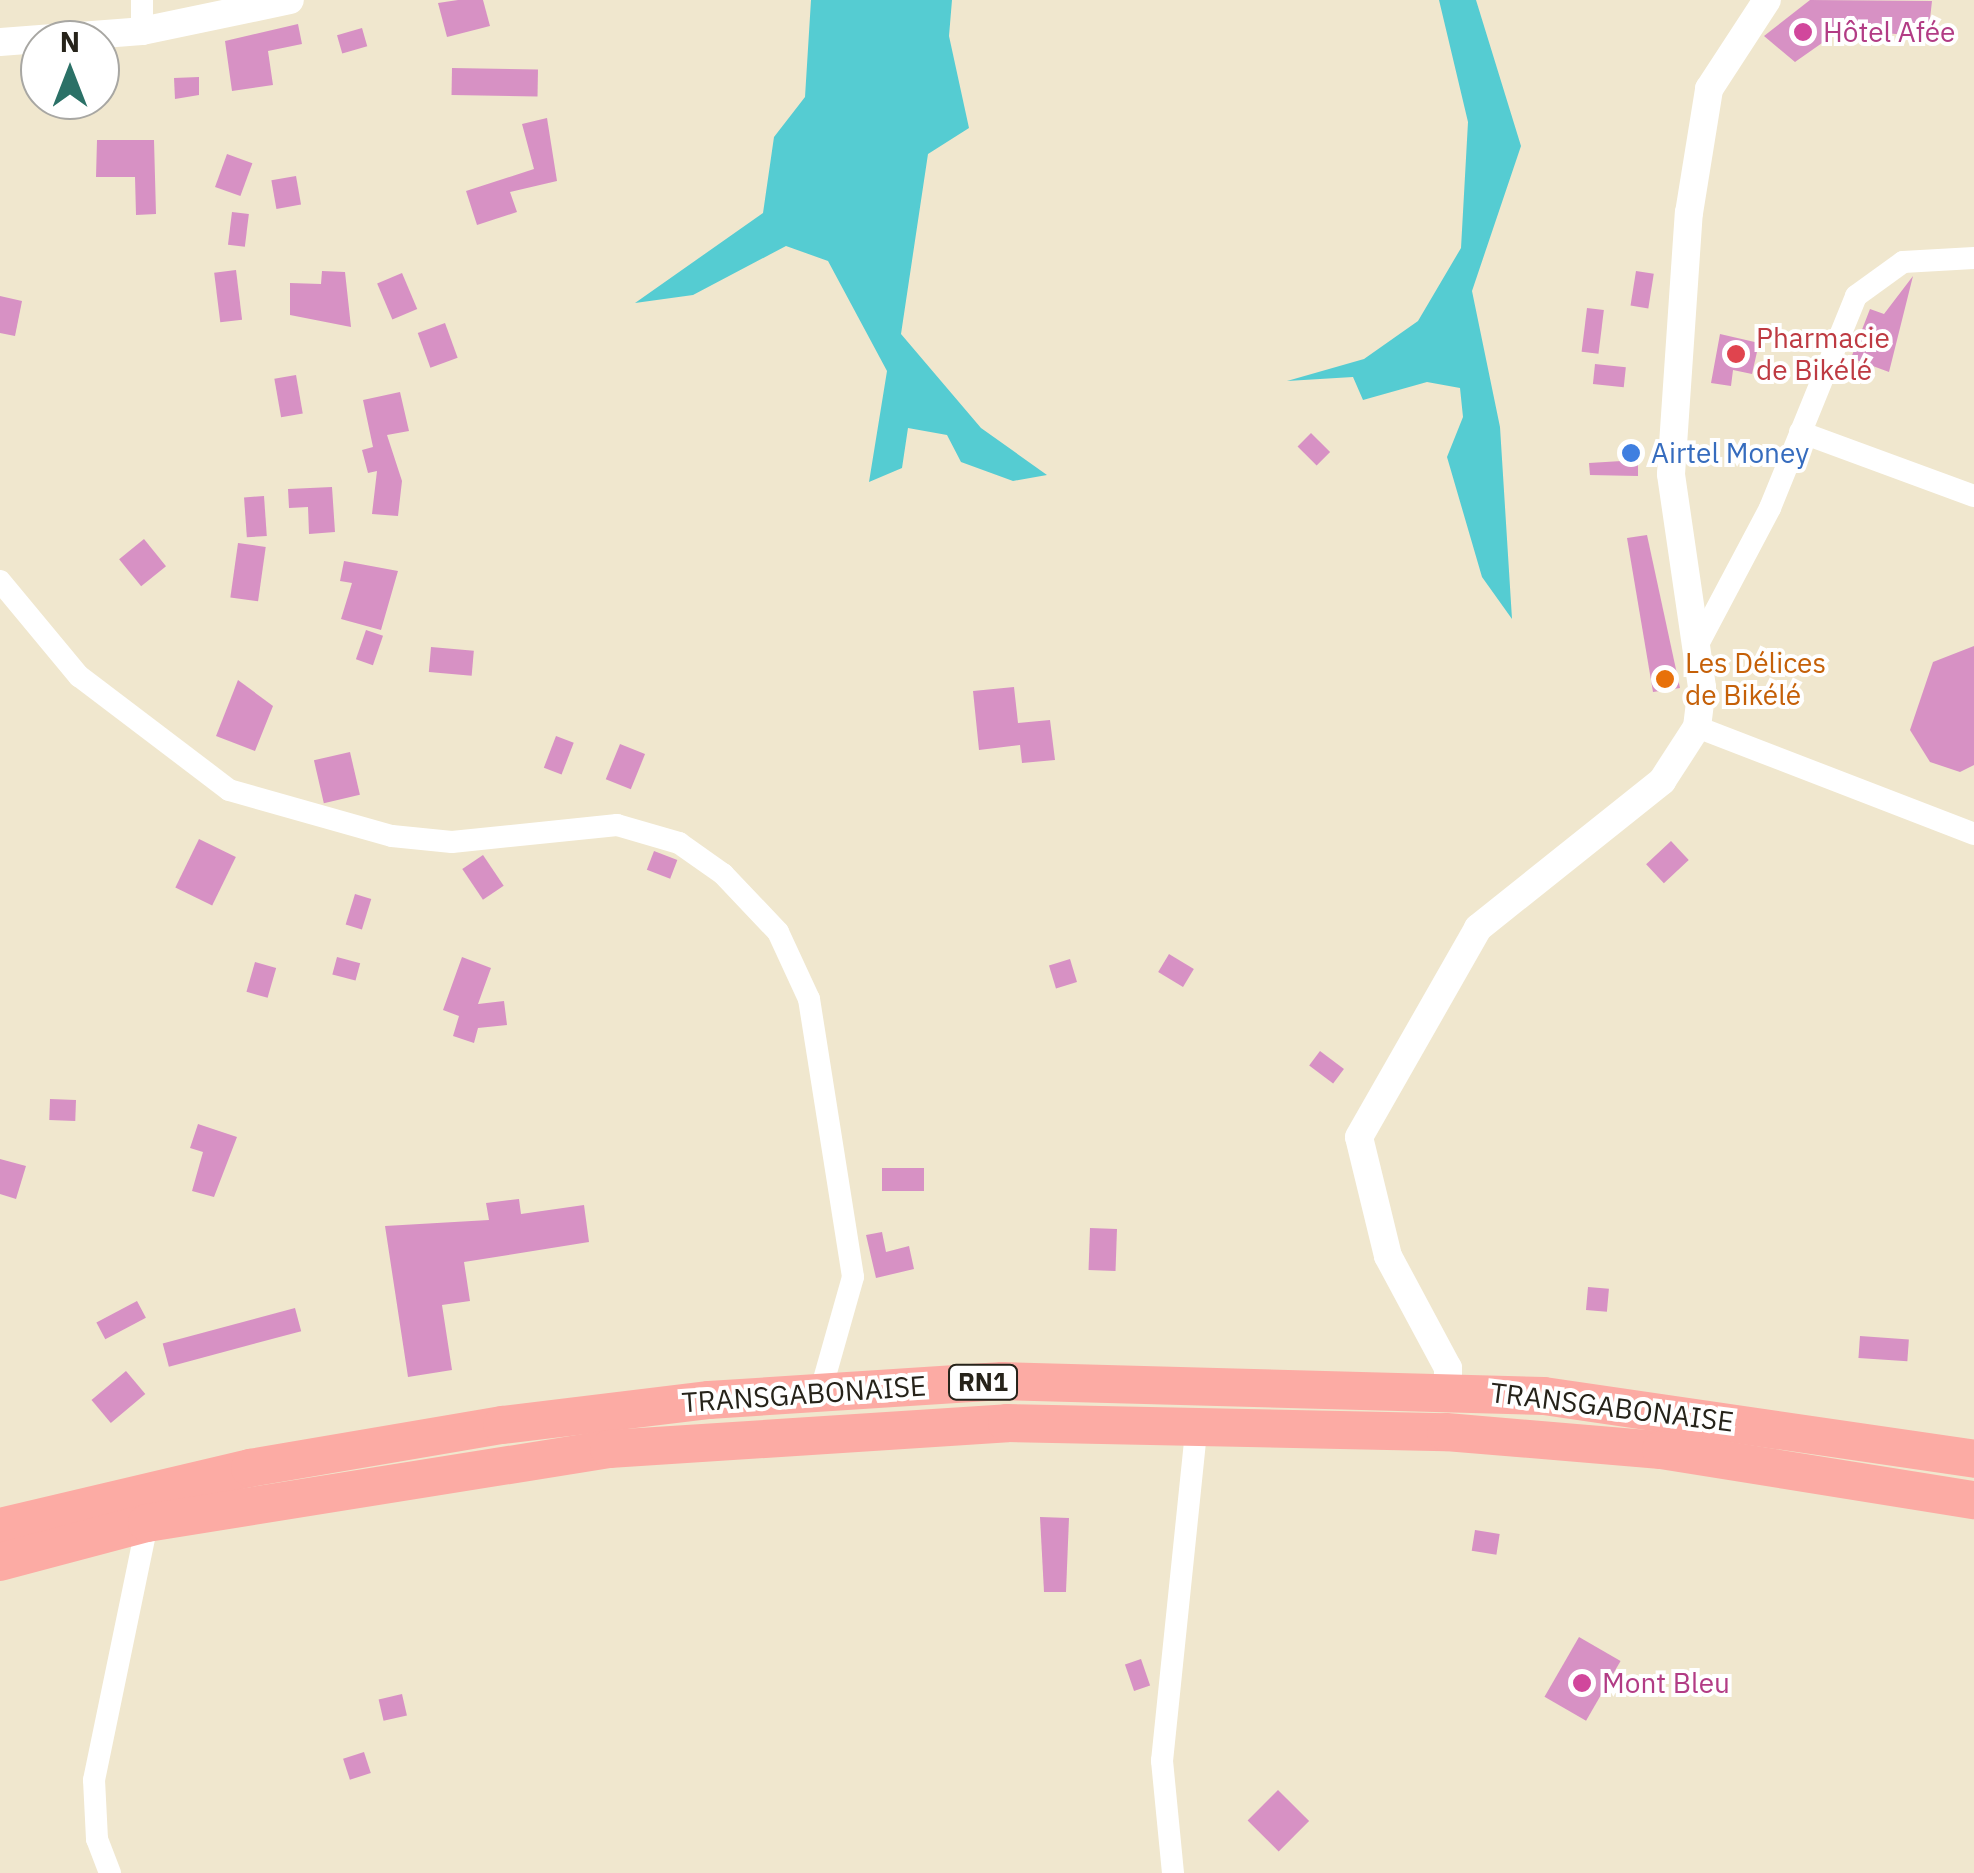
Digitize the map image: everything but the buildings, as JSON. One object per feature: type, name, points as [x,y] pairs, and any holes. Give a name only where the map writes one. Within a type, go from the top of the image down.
[{"type":"highway","name":"TRANSGABONAISE","points":[[0,1527],[388,1443],[820,1390],[1053,1381],[1448,1389],[1974,1459]]},
{"type":"highway","name":"TRANSGABONAISE","points":[[0,1562],[148,1523],[609,1449],[1007,1423],[1446,1432],[1661,1450],[1974,1500]]},
{"type":"street","points":[[142,0],[142,31]]},
{"type":"street","points":[[0,42],[142,31],[290,0]]},
{"type":"street","points":[[1446,1432],[1448,1368],[1388,1256],[1368,1196],[1359,1136],[1366,1112],[1478,928],[1662,781],[1696,727],[1697,646],[1670,474],[1688,214],[1709,89],[1766,0]]},
{"type":"street","points":[[1697,646],[1800,432],[1856,296],[1903,262],[1974,258]]},
{"type":"street","points":[[1800,432],[1974,496]]},
{"type":"street","points":[[0,582],[79,676],[229,790],[392,836],[452,842],[618,825],[679,842],[723,874],[778,932],[809,999],[853,1277],[820,1390]]},
{"type":"street","points":[[1696,727],[1974,834]]},
{"type":"street","points":[[1173,1873],[1162,1762],[1197,1424]]},
{"type":"street","points":[[110,1873],[97,1839],[94,1780],[148,1523]]},
{"type":"water","points":[[811,0],[952,0],[949,36],[969,128],[928,154],[901,334],[981,428],[1047,475],[1013,481],[961,462],[947,435],[908,428],[902,468],[869,482],[887,371],[828,261],[786,246],[693,295],[635,303],[763,213],[774,137],[805,97]]},
{"type":"water","points":[[1439,0],[1476,0],[1521,146],[1472,291],[1500,427],[1512,619],[1482,577],[1447,457],[1463,417],[1460,388],[1427,382],[1363,400],[1353,377],[1287,381],[1364,359],[1418,321],[1461,248],[1468,122]]},
{"type":"place","name":"Hôtel Afée","points":[[1803,32]]},
{"type":"place","name":"Pharmacie de Bikélé","points":[[1736,354]]},
{"type":"place","name":"Airtel Money","points":[[1631,453]]},
{"type":"place","name":"Les Délices de Bikélé","points":[[1665,679]]},
{"type":"place","name":"Mont Bleu","points":[[1582,1683]]}]
